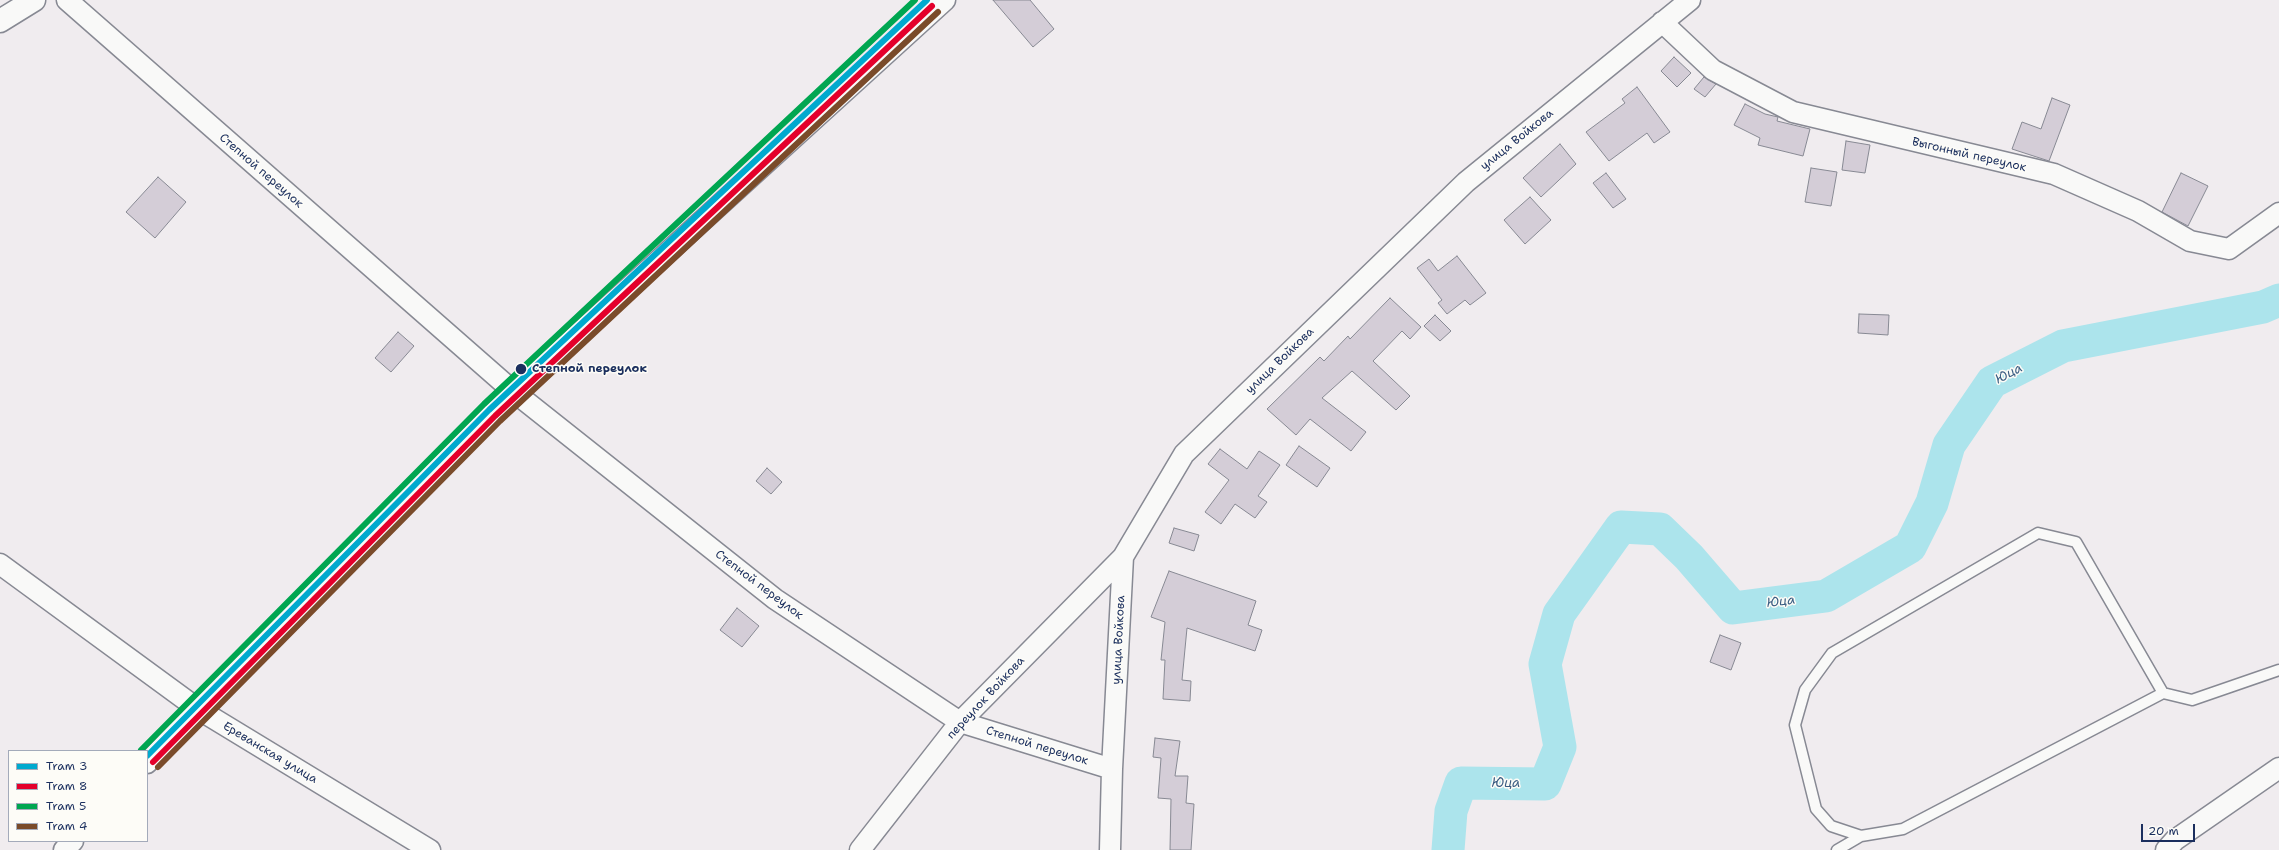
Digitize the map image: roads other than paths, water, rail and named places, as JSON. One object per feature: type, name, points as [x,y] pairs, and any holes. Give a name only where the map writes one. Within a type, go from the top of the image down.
[{"type":"main road","points":[[0,22],[34,0]]},
{"type":"street","name":"Степной переулок","points":[[68,0],[514,392],[775,599],[960,722],[1112,769]]},
{"type":"street","points":[[148,762],[198,709],[514,392],[945,0]]},
{"type":"street","name":"улица Войкова","points":[[1110,850],[1112,769],[1123,557],[1184,454],[1466,182],[1690,0]]},
{"type":"street","name":"Выгонный переулок","points":[[1662,22],[1713,70],[1793,112],[2054,174],[2138,211],[2190,241],[2229,249],[2279,213]]},
{"type":"street","name":"переулок Войкова","points":[[860,850],[960,722],[1123,557]]},
{"type":"street","name":"Ереванская улица","points":[[0,564],[198,709],[430,850]]},
{"type":"street","points":[[2166,850],[2175,840],[2279,768]]},
{"type":"street","points":[[64,850],[72,842]]},
{"type":"lane","points":[[1861,836],[1831,826],[1816,809],[1795,725],[1805,690],[1832,652],[2038,533],[2076,542],[2163,693]]},
{"type":"lane","points":[[1837,850],[1861,836],[1903,829],[2163,693],[2192,700],[2279,670]]},
{"type":"waterway","name":"Юца","points":[[1448,850],[1451,811],[1461,783],[1545,784],[1560,747],[1545,664],[1559,614],[1621,527],[1660,529],[1689,557],[1733,608],[1826,596],[1910,547],[1932,503],[1949,445],[1992,382],[2063,346],[2263,307],[2279,300]]},
{"type":"tram line","name":"5","points":[[141,750],[484,404],[915,0]]},
{"type":"tram line","name":"3","points":[[148,755],[489,410],[927,0]]},
{"type":"tram line","name":"8","points":[[153,762],[495,416],[932,6]]},
{"type":"tram line","name":"4","points":[[158,767],[500,421],[938,12]]},
{"type":"place","name":"Степной переулок","points":[[521,369]]}]
